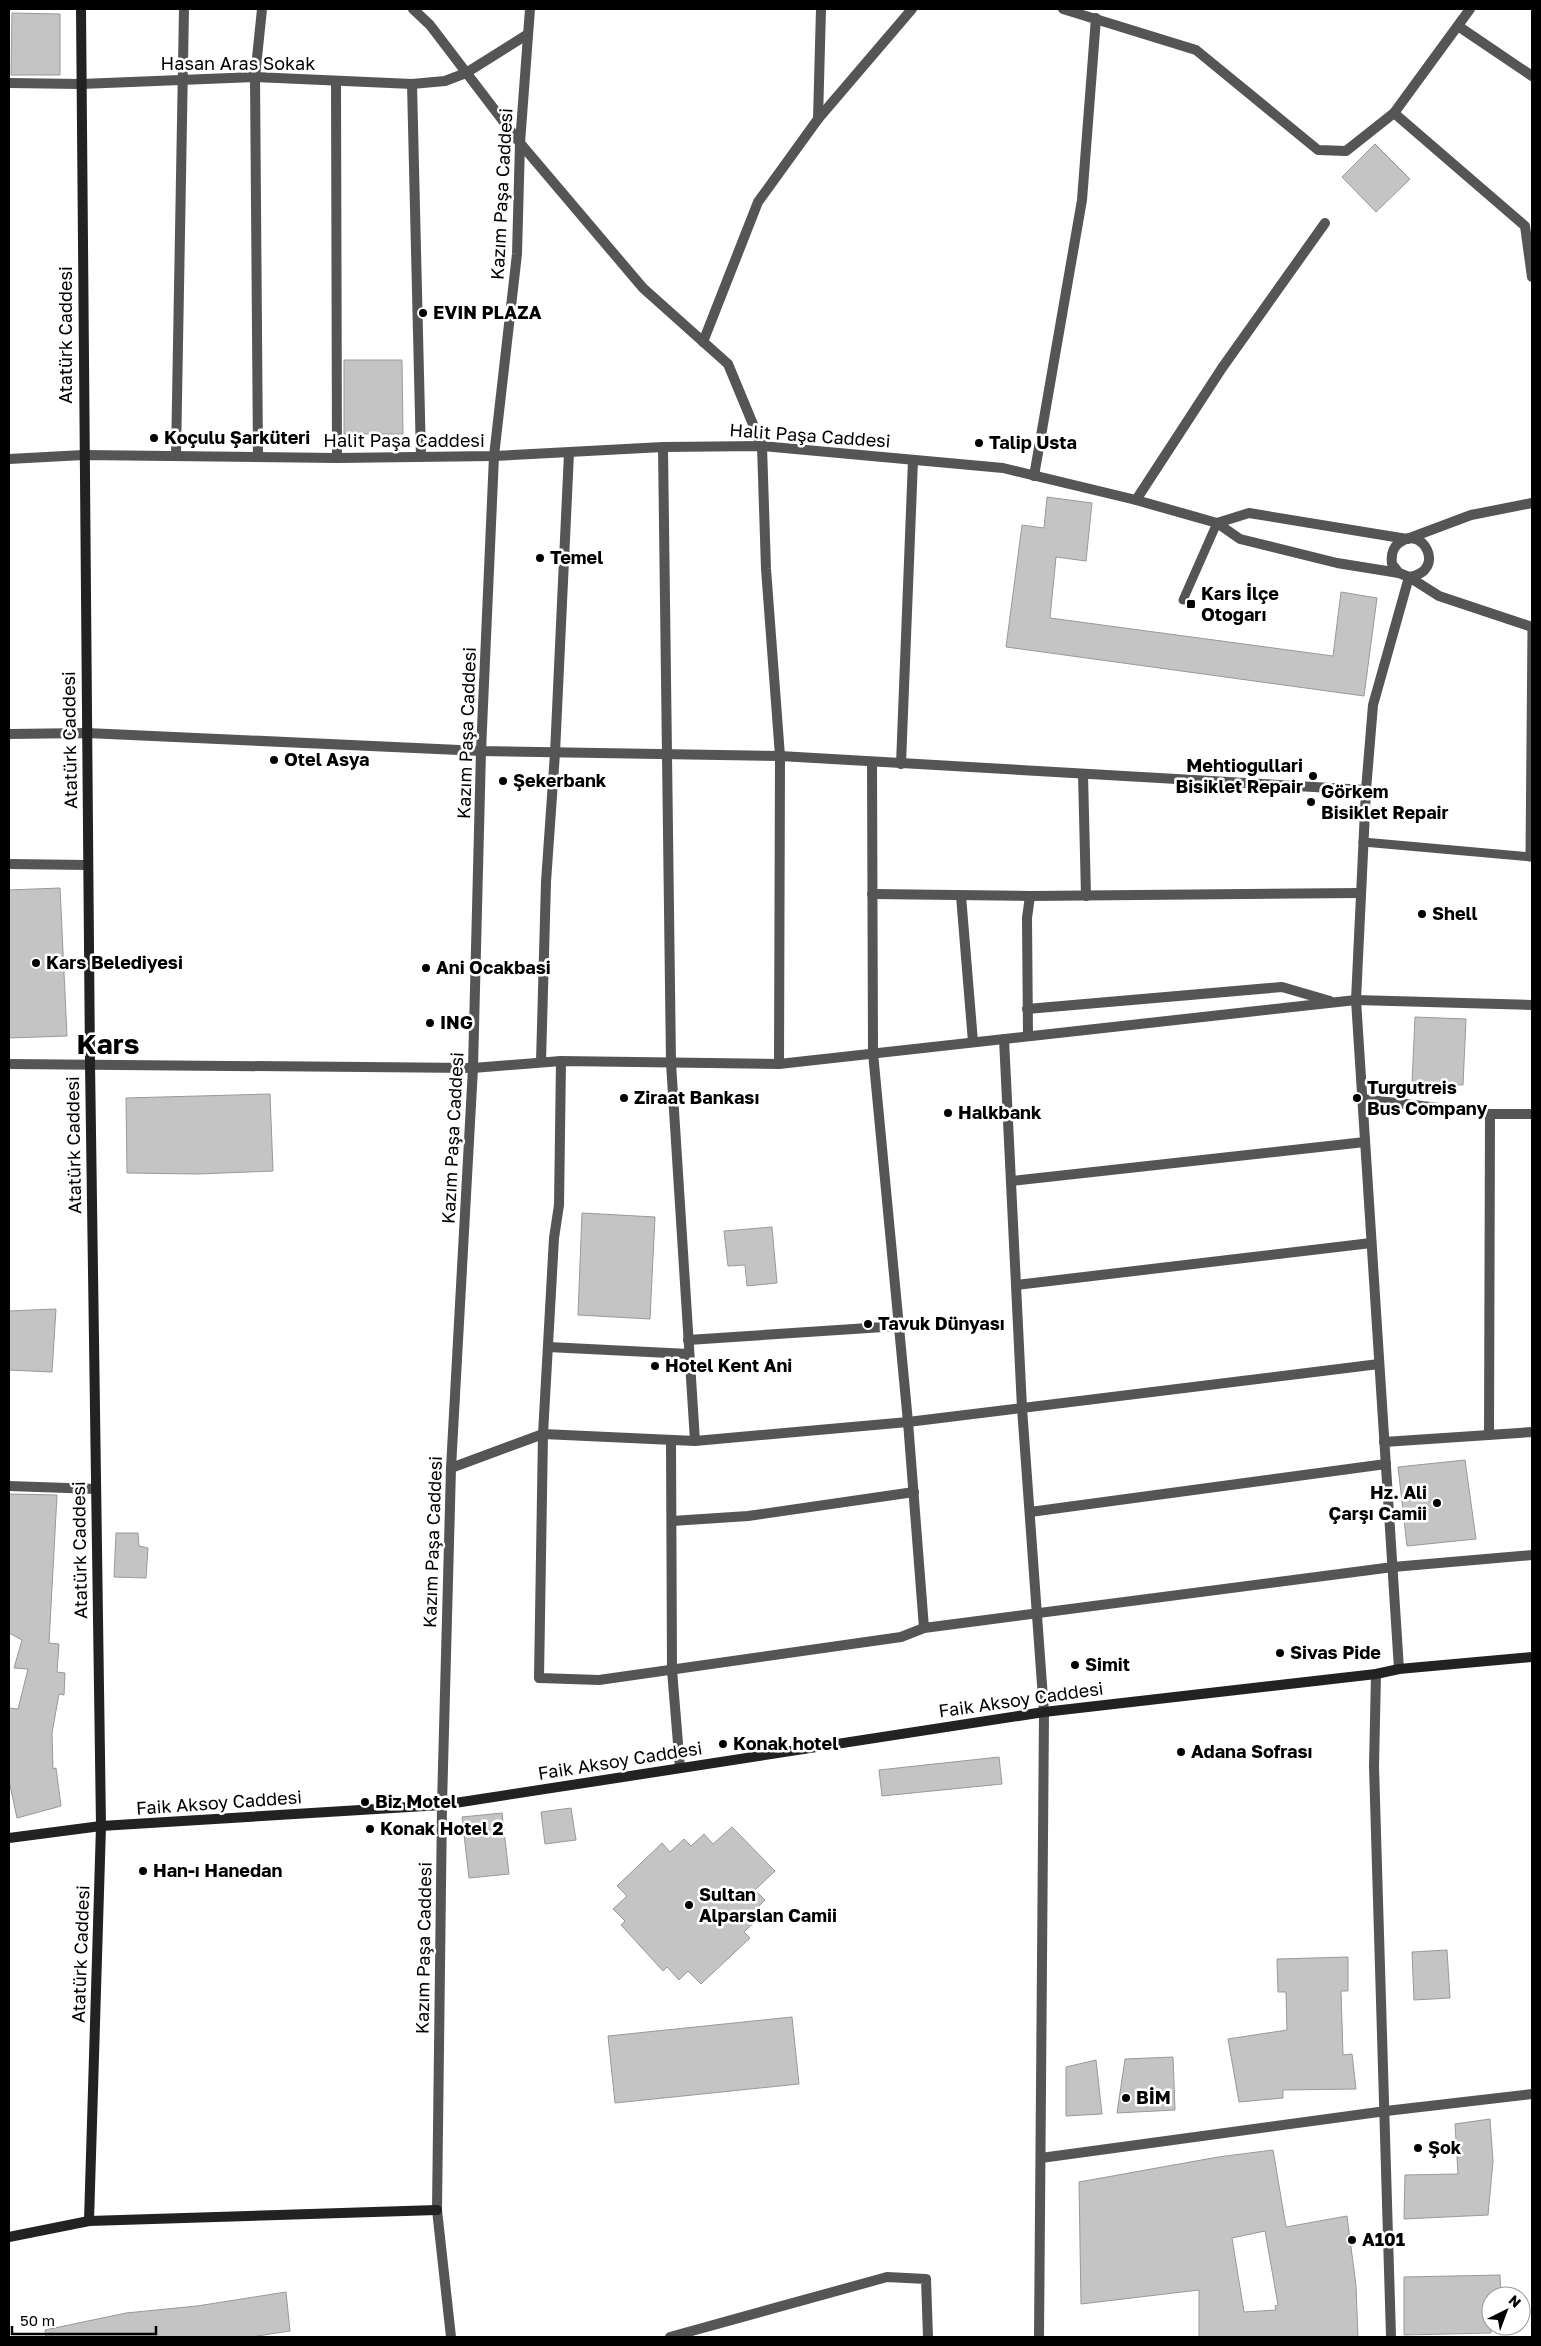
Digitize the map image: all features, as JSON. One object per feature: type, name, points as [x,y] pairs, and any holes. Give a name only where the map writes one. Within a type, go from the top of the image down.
[{"type":"street","name":"Atatürk Caddesi","points":[[80,9],[90,1063],[101,1826],[90,2221]]},
{"type":"street","points":[[176,456],[181,80],[184,9]]},
{"type":"street","points":[[258,457],[255,77],[262,9]]},
{"type":"street","points":[[412,9],[430,25],[520,143],[643,288],[728,364],[762,446],[766,569],[780,756],[779,1064]]},
{"type":"street","name":"Kazım Paşa Caddesi","points":[[451,2337],[437,2210],[442,1805],[451,1468],[473,1068],[481,751],[494,456],[517,254],[520,143],[530,9]]},
{"type":"street","points":[[818,119],[821,9]]},
{"type":"street","points":[[703,342],[758,202],[818,119],[912,9]]},
{"type":"street","points":[[1063,9],[1196,50],[1318,150],[1346,151],[1394,113],[1470,9]]},
{"type":"street","points":[[1034,476],[1082,200],[1096,18]]},
{"type":"street","points":[[1458,26],[1532,76]]},
{"type":"street","name":"Hasan Aras Sokak","points":[[9,83],[81,84],[255,77],[412,84],[445,81],[466,74],[528,34]]},
{"type":"street","points":[[336,81],[337,458]]},
{"type":"street","points":[[412,84],[421,457]]},
{"type":"street","points":[[1394,113],[1525,226],[1532,277]]},
{"type":"street","points":[[1136,500],[1222,368],[1325,223]]},
{"type":"street","name":"Halit Paşa Caddesi","points":[[9,459],[83,455],[337,458],[494,456],[663,447],[762,446],[1003,468],[1136,500],[1217,523]]},
{"type":"street","points":[[663,447],[671,1063],[695,1441]]},
{"type":"street","points":[[541,1062],[546,882],[555,753],[569,452]]},
{"type":"street","points":[[901,764],[913,460]]},
{"type":"street","points":[[1532,503],[1471,515],[1407,538],[1399,542],[1391,556],[1392,564],[1404,575],[1438,596],[1532,627]]},
{"type":"street","points":[[1249,513],[1407,538],[1422,542],[1430,556],[1424,571],[1404,575],[1338,563],[1240,539],[1217,523],[1249,513]]},
{"type":"street","points":[[1399,1669],[1356,1000],[1360,893],[1373,705],[1404,575]]},
{"type":"street","points":[[9,734],[87,733],[481,751],[667,756],[780,756],[1366,790]]},
{"type":"street","points":[[872,762],[873,1053],[908,1422],[924,1628]]},
{"type":"street","points":[[1083,774],[1086,896]]},
{"type":"street","points":[[9,864],[88,865]]},
{"type":"street","points":[[872,894],[1086,896],[1360,893]]},
{"type":"street","points":[[961,896],[973,1042]]},
{"type":"street","points":[[1028,1036],[1027,918],[1030,896]]},
{"type":"street","points":[[1027,1009],[1282,987],[1336,1002]]},
{"type":"street","points":[[9,1064],[90,1063],[473,1068],[541,1062],[779,1064],[1356,1000],[1532,1005]]},
{"type":"street","points":[[1004,1039],[1022,1408],[1044,1712],[1040,2337]]},
{"type":"street","points":[[561,1062],[559,1205],[554,1238],[542,1434],[539,1678],[599,1680],[901,1637],[924,1628],[1392,1567],[1532,1555]]},
{"type":"street","points":[[1362,1099],[1490,1114],[1532,1114]]},
{"type":"street","points":[[1489,1435],[1490,1114]]},
{"type":"street","points":[[1011,1181],[1365,1142]]},
{"type":"street","points":[[1016,1285],[1372,1244]]},
{"type":"street","points":[[688,1340],[899,1326]]},
{"type":"street","points":[[548,1347],[689,1354]]},
{"type":"street","points":[[451,1468],[542,1434],[695,1441],[908,1422],[1379,1364]]},
{"type":"street","points":[[1384,1442],[1532,1432]]},
{"type":"street","points":[[671,1440],[672,1670],[680,1768]]},
{"type":"street","points":[[1030,1512],[1386,1464]]},
{"type":"street","points":[[9,1486],[96,1489]]},
{"type":"street","points":[[672,1521],[748,1516],[914,1492]]},
{"type":"street","name":"Faik Aksoy Caddesi","points":[[9,1838],[101,1826],[442,1805],[1044,1712],[1376,1674],[1399,1669],[1532,1657]]},
{"type":"street","points":[[1376,1674],[1374,1766],[1386,2111],[1391,2337]]},
{"type":"street","points":[[1041,2158],[1386,2111],[1532,2094]]},
{"type":"street","points":[[9,2237],[90,2221],[437,2210]]},
{"type":"street","points":[[670,2337],[887,2277],[926,2279],[928,2337]]},
{"type":"lane","points":[[1183,600],[1217,523]]},
{"type":"lane","points":[[1363,842],[1531,857],[1532,627]]},
{"type":"building","points":[[12,13],[60,14],[60,75],[11,75]]},
{"type":"building","points":[[1375,144],[1410,179],[1376,212],[1342,177]]},
{"type":"building","points":[[344,360],[402,360],[403,434],[344,434]]},
{"type":"building","points":[[1047,497],[1092,503],[1086,561],[1056,557],[1050,618],[1333,656],[1341,592],[1377,598],[1364,696],[1006,647],[1022,525],[1044,528]]},
{"type":"building","name":"Kars Belediyesi","points":[[60,888],[67,1036],[9,1038],[9,890]]},
{"type":"building","points":[[1415,1017],[1466,1019],[1463,1085],[1412,1083]]},
{"type":"building","points":[[270,1094],[273,1171],[198,1174],[127,1173],[126,1098]]},
{"type":"building","points":[[582,1213],[655,1217],[650,1319],[578,1315]]},
{"type":"building","points":[[772,1227],[777,1283],[747,1286],[745,1265],[728,1266],[724,1231]]},
{"type":"building","points":[[56,1309],[52,1372],[9,1370],[9,1311]]},
{"type":"building","name":"Hz. Ali Çarşı Camii","points":[[1465,1460],[1476,1539],[1407,1546],[1398,1467]]},
{"type":"building","points":[[9,1494],[57,1495],[49,1643],[59,1644],[57,1672],[65,1673],[64,1695],[59,1694],[52,1733],[53,1769],[56,1768],[61,1806],[17,1818],[9,1781],[9,1708],[18,1709],[28,1669],[14,1668],[22,1640],[9,1633]]},
{"type":"building","points":[[116,1533],[138,1533],[139,1546],[148,1548],[146,1578],[114,1577]]},
{"type":"building","points":[[999,1757],[1002,1784],[882,1796],[879,1770]]},
{"type":"building","points":[[571,1808],[576,1840],[545,1844],[541,1812]]},
{"type":"building","points":[[502,1813],[509,1874],[469,1878],[462,1817]]},
{"type":"building","name":"Sultan Alparslan Camii","points":[[732,1827],[775,1871],[755,1890],[765,1900],[754,1911],[760,1917],[744,1932],[750,1938],[701,1984],[688,1971],[679,1980],[667,1967],[663,1971],[621,1925],[625,1921],[613,1909],[627,1896],[617,1886],[662,1843],[670,1852],[684,1839],[691,1846],[704,1834],[713,1844]]},
{"type":"building","points":[[1447,1950],[1450,1998],[1414,2000],[1412,1952]]},
{"type":"building","points":[[1348,1957],[1348,1991],[1341,1991],[1343,2055],[1352,2054],[1356,2089],[1283,2090],[1283,2098],[1239,2102],[1228,2039],[1287,2030],[1286,1992],[1278,1992],[1277,1959]]},
{"type":"building","points":[[792,2017],[799,2084],[615,2103],[608,2036]]},
{"type":"building","points":[[1173,2057],[1175,2110],[1117,2113],[1125,2059]]},
{"type":"building","points":[[1096,2060],[1102,2114],[1066,2116],[1066,2067]]},
{"type":"building","points":[[1490,2119],[1493,2161],[1488,2215],[1404,2219],[1405,2175],[1458,2174],[1455,2124]]},
{"type":"building","points":[[1273,2150],[1286,2227],[1347,2216],[1356,2286],[1358,2337],[1199,2337],[1199,2290],[1081,2304],[1079,2182],[1218,2157]],"holes":[[[1265,2231],[1278,2305],[1275,2306],[1276,2310],[1244,2312],[1232,2238]]]},
{"type":"building","points":[[1500,2275],[1501,2286],[1481,2286],[1481,2333],[1404,2335],[1404,2277]]},
{"type":"building","points":[[286,2292],[290,2331],[251,2337],[46,2337],[45,2330],[126,2313],[197,2306]]},
{"type":"place","name":"EVIN PLAZA","points":[[423,313]]},
{"type":"place","name":"Koçulu Şarküteri","points":[[154,438]]},
{"type":"place","name":"Talip Usta","points":[[979,443]]},
{"type":"place","name":"Temel","points":[[540,558]]},
{"type":"place","name":"Kars İlçe Otogarı","points":[[1191,604]]},
{"type":"place","name":"Otel Asya","points":[[274,760]]},
{"type":"place","name":"Mehtiogullari Bisiklet Repair","points":[[1313,776]]},
{"type":"place","name":"Şekerbank","points":[[503,781]]},
{"type":"place","name":"Görkem Bisiklet Repair","points":[[1311,802]]},
{"type":"place","name":"Shell","points":[[1422,914]]},
{"type":"place","name":"Kars Belediyesi","points":[[36,963]]},
{"type":"place","name":"Ani Ocakbasi","points":[[426,968]]},
{"type":"place","name":"ING","points":[[430,1023]]},
{"type":"place","name":"Ziraat Bankası","points":[[624,1098]]},
{"type":"place","name":"Turgutreis Bus Company","points":[[1357,1098]]},
{"type":"place","name":"Halkbank","points":[[948,1113]]},
{"type":"place","name":"Tavuk Dünyası","points":[[868,1324]]},
{"type":"place","name":"Hotel Kent Ani","points":[[655,1366]]},
{"type":"place","name":"Hz. Ali Çarşı Camii","points":[[1437,1503]]},
{"type":"place","name":"Sivas Pide","points":[[1280,1653]]},
{"type":"place","name":"Simit","points":[[1075,1665]]},
{"type":"place","name":"Konak hotel","points":[[723,1744]]},
{"type":"place","name":"Adana Sofrası","points":[[1181,1752]]},
{"type":"place","name":"Biz Motel","points":[[365,1802]]},
{"type":"place","name":"Konak Hotel 2","points":[[370,1829]]},
{"type":"place","name":"Han-ı Hanedan","points":[[143,1871]]},
{"type":"place","name":"Sultan Alparslan Camii","points":[[689,1905]]},
{"type":"place","name":"BİM","points":[[1126,2098]]},
{"type":"place","name":"Şok","points":[[1418,2148]]},
{"type":"place","name":"A101","points":[[1352,2240]]},
{"type":"district","name":"Kars","points":[[108,1044]]}]
